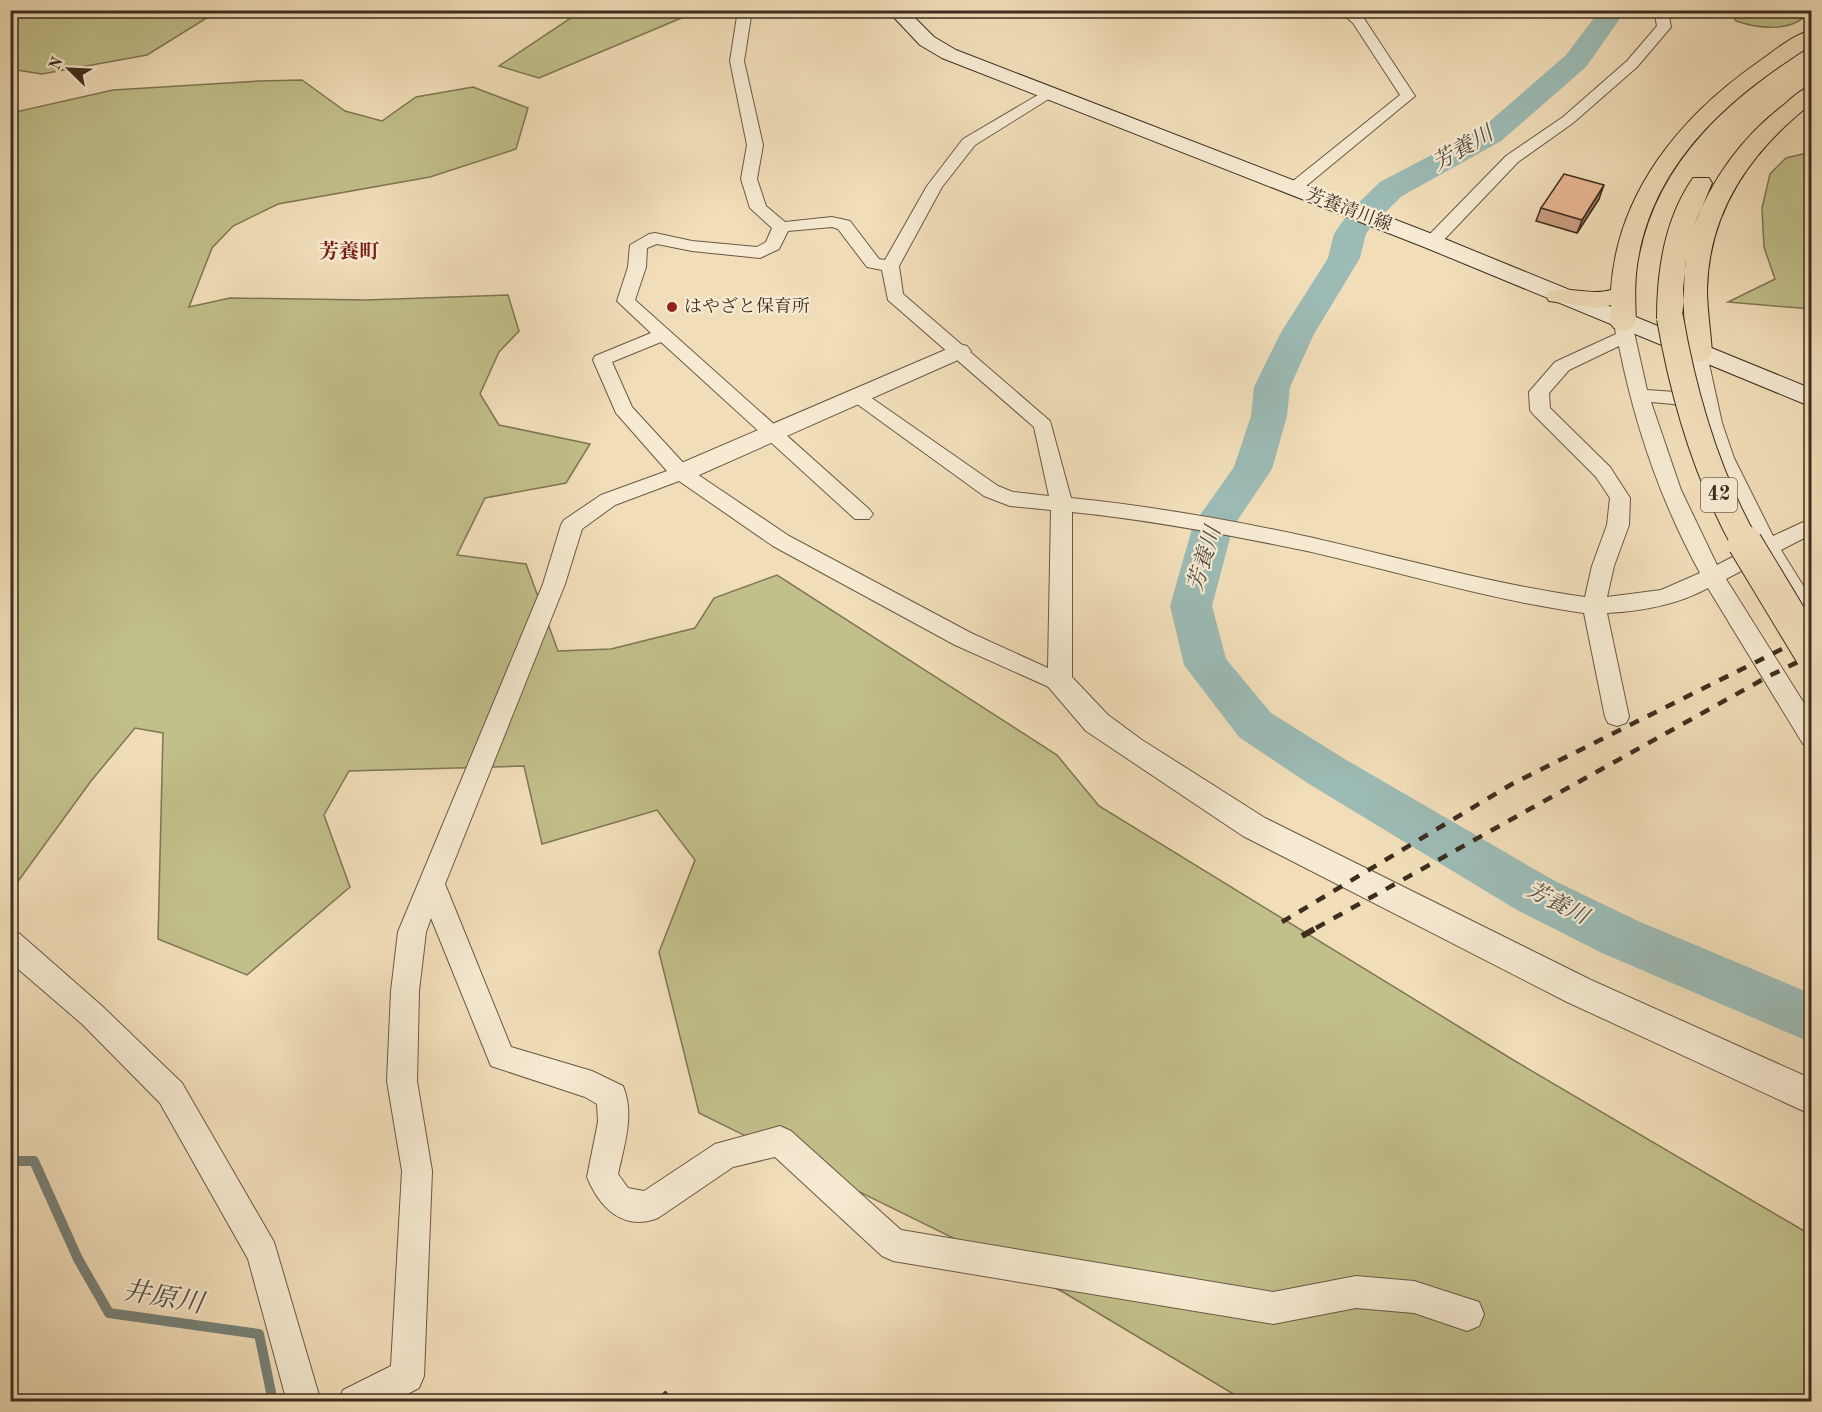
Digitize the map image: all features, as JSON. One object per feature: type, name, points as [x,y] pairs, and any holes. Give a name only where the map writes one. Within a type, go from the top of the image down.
[{"type":"highway","points":[[1625,330],[1623,294],[1627,255],[1646,197],[1672,151],[1693,127],[1741,84],[1812,36]]},
{"type":"highway","name":"42","points":[[1812,74],[1754,117],[1719,153],[1687,209],[1668,293],[1677,369],[1690,418],[1720,496],[1768,586],[1812,654]]},
{"type":"highway","points":[[1699,354],[1695,288],[1708,216],[1733,166],[1753,142],[1812,92]]},
{"type":"highway","points":[[1558,296],[1598,301],[1623,294]]},
{"type":"main road","name":"芳養清川線","points":[[896,10],[927,40],[949,54],[1048,95],[1426,240],[1558,296],[1625,330],[1699,354],[1812,399]]},
{"type":"street","points":[[745,10],[737,61],[755,144],[749,179],[758,208],[781,226],[832,222],[844,225],[873,263],[890,266]]},
{"type":"street","points":[[1301,191],[1408,96],[1358,20],[1345,10]]},
{"type":"street","points":[[1426,240],[1512,159],[1568,120],[1632,64],[1664,27],[1661,10]]},
{"type":"street","points":[[1048,95],[969,142],[935,186],[890,266],[894,296],[1043,425],[1062,505],[1060,683]]},
{"type":"street","points":[[781,226],[773,245],[760,253],[692,246],[656,238],[639,245],[637,267],[626,302],[862,514]]},
{"type":"street","points":[[1617,717],[1594,606],[1618,525],[1620,498],[1602,472],[1540,410],[1539,392],[1563,366],[1625,330],[1639,395],[1656,453],[1712,577],[1812,737]]},
{"type":"street","points":[[663,335],[602,360],[623,409],[681,473],[781,541],[963,639],[1060,683],[1106,729],[1254,827],[1579,991],[1812,1098]]},
{"type":"street","points":[[355,1401],[407,1376],[417,1171],[402,1081],[405,991],[412,932],[554,584],[572,525],[608,500],[681,473],[959,351]]},
{"type":"street","points":[[1699,354],[1700,383],[1728,466],[1769,548],[1812,619]]},
{"type":"street","points":[[1639,395],[1675,398],[1708,409]]},
{"type":"street","points":[[856,396],[991,491],[1010,499],[1124,510],[1306,544],[1521,596],[1594,606],[1631,604],[1665,597],[1712,577],[1812,525]]},
{"type":"street","points":[[432,885],[501,1058],[592,1085],[612,1096],[613,1122],[602,1177],[619,1202],[647,1207],[726,1154],[780,1141],[893,1245],[1273,1308],[1356,1292],[1414,1297],[1467,1314]]},
{"type":"street","points":[[10,942],[92,1015],[171,1093],[263,1254],[304,1401]]},
{"type":"shaded area","points":[[1811,10],[1795,23],[1776,27],[1755,26],[1736,21],[1730,11]]},
{"type":"shaded area","points":[[10,11],[218,11],[147,55],[42,74],[11,69]]},
{"type":"shaded area","points":[[581,11],[698,11],[539,78],[499,66]]},
{"type":"shaded area","points":[[302,80],[345,111],[382,121],[416,97],[473,87],[528,108],[516,149],[430,177],[278,204],[233,226],[212,248],[189,307],[230,298],[366,300],[508,295],[519,331],[499,352],[480,394],[499,425],[590,444],[566,483],[485,498],[457,555],[526,564],[558,651],[611,649],[695,628],[714,598],[777,575],[1057,755],[1099,806],[1515,1061],[1811,1235],[1811,1401],[1245,1401],[1063,1292],[699,1113],[659,952],[695,860],[657,810],[542,844],[524,766],[349,771],[324,815],[350,887],[247,975],[158,939],[163,733],[135,728],[91,781],[11,891],[11,113],[113,90]]},
{"type":"shaded area","points":[[1811,152],[1811,309],[1728,302],[1775,279],[1764,247],[1762,208],[1770,174],[1786,158]]},
{"type":"building","points":[[1564,174],[1604,185],[1582,220],[1541,208]]},
{"type":"waterway","name":"芳養川","points":[[1614,10],[1576,61],[1491,135],[1391,189],[1360,219],[1350,234],[1344,258],[1297,334],[1272,387],[1269,416],[1253,469],[1213,525],[1191,606],[1206,665],[1255,725],[1326,771],[1535,895],[1620,937],[1812,1019]]},
{"type":"waterway","name":"井原川","points":[[10,1161],[34,1161],[78,1259],[109,1313],[259,1334],[273,1402]]},
{"type":"railway","points":[[1282,922],[1512,784],[1812,634]]},
{"type":"railway","points":[[1316,928],[1769,676],[1812,655]]},
{"type":"railway","points":[[1302,936],[1318,927]]},
{"type":"railway","points":[[657,1402],[674,1387]]},
{"type":"place","name":"はやざと保育所","points":[[672,307]]},
{"type":"district","name":"芳養町","points":[[349,253]]}]
